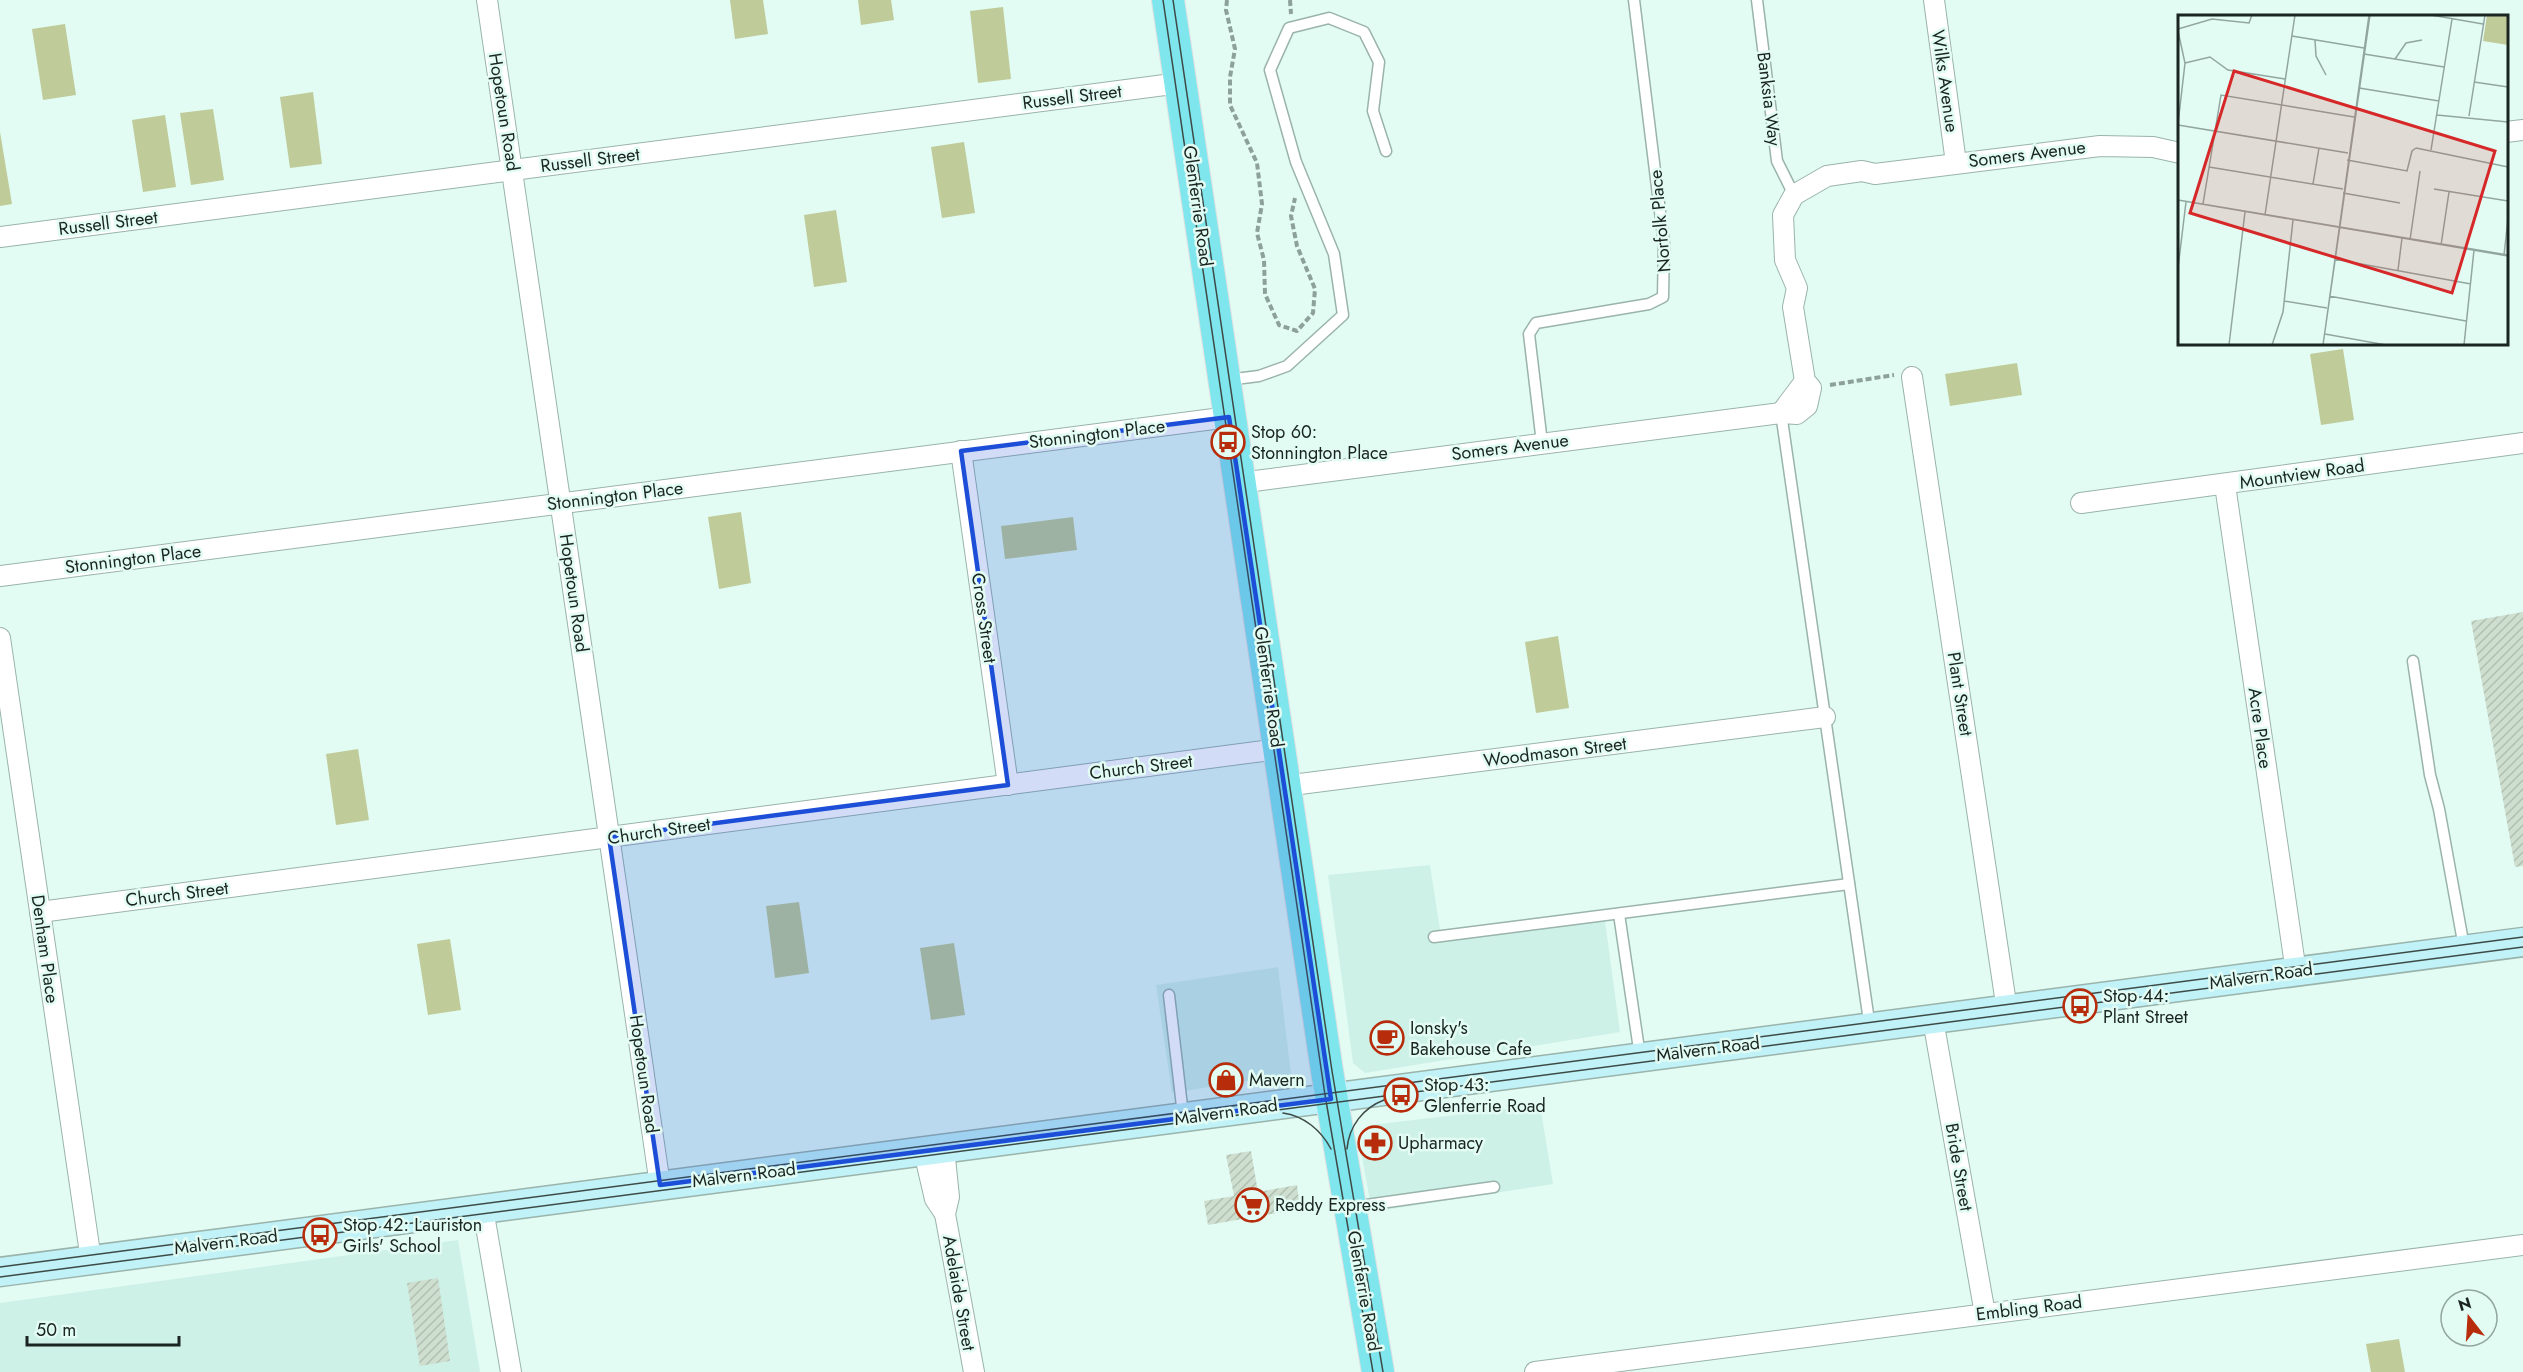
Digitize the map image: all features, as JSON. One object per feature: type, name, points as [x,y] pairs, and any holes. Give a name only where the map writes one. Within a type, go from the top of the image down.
[{"type":"main road","name":"Glenferrie Road","points":[[1168,0],[1331,1099],[1378,1372]]},
{"type":"main road","name":"Malvern Road","points":[[0,1272],[2523,942]]},
{"type":"street","name":"Hopetoun Road","points":[[487,0],[660,1185]]},
{"type":"street","name":"Wilks Avenue","points":[[1934,0],[1956,163]]},
{"type":"street","name":"Russell Street","points":[[0,237],[1180,83]]},
{"type":"street","points":[[2508,132],[2523,130]]},
{"type":"street","name":"Somers Avenue","points":[[1239,483],[1781,412],[1797,414],[1807,406],[1810,388],[1804,381],[1794,307],[1797,288],[1785,261],[1783,215],[1794,195],[1813,184],[1831,187],[1862,182],[1875,174],[2100,146],[2153,147],[2178,153]]},
{"type":"street","name":"Plant Street","points":[[1907,375],[2007,1010]]},
{"type":"street","name":"Stonnington Place","points":[[0,576],[1229,417]]},
{"type":"street","name":"Mountview Road","points":[[2081,503],[2523,443]]},
{"type":"street","name":"Cross Street","points":[[961,451],[1008,785]]},
{"type":"street","name":"Acre Place","points":[[2225,485],[2296,972]]},
{"type":"street","name":"Denham Place","points":[[0,638],[91,1260]]},
{"type":"street","name":"Woodmason Street","points":[[1284,786],[1825,717]]},
{"type":"street","name":"Church Street","points":[[40,912],[1278,749]]},
{"type":"street","name":"Bride Street","points":[[1933,1020],[1985,1314]]},
{"type":"street","name":"Adelaide Street","points":[[934,1151],[949,1197],[945,1214],[974,1372]]},
{"type":"street","points":[[483,1209],[511,1372]]},
{"type":"street","name":"Embling Road","points":[[1535,1372],[2523,1245]]},
{"type":"lane","name":"Norfolk Place","points":[[1542,443],[1529,334],[1536,323],[1649,304],[1663,297],[1664,244],[1634,0]]},
{"type":"lane","name":"Banksia Way","points":[[1757,0],[1777,161],[1794,195]]},
{"type":"lane","points":[[1224,381],[1259,376],[1287,366],[1343,315],[1334,254],[1296,162],[1270,70],[1289,28],[1329,18],[1364,32],[1379,63],[1373,111],[1386,151]]},
{"type":"lane","points":[[1781,412],[1870,1028]]},
{"type":"lane","points":[[2413,661],[2430,775],[2439,809],[2464,949]]},
{"type":"lane","points":[[1434,937],[1849,884]]},
{"type":"lane","points":[[1619,914],[1640,1058]]},
{"type":"lane","points":[[1169,995],[1183,1118]]},
{"type":"lane","points":[[1348,1207],[1494,1187]]},
{"type":"path","points":[[1227,0],[1226,10],[1235,49],[1230,77],[1230,105],[1257,163],[1262,204],[1257,232],[1264,260],[1265,294],[1279,325],[1297,331],[1313,313],[1315,289],[1297,246],[1290,216],[1296,195],[1304,182]]},
{"type":"path","points":[[1826,385],[1907,375]]},
{"type":"highlighted area","points":[[1229,417],[1331,1099],[660,1185],[609,837],[1008,785],[961,451]]},
{"type":"shaded area","points":[[1430,865],[1441,936],[1604,914],[1620,1032],[1365,1073],[1353,1063],[1328,875]]},
{"type":"shaded area","points":[[1278,967],[1291,1074],[1172,1093],[1156,985]]},
{"type":"shaded area","points":[[1540,1105],[1553,1184],[1372,1212],[1359,1141],[1371,1125]]},
{"type":"shaded area","points":[[458,1240],[480,1372],[0,1372],[0,1303]]},
{"type":"green space","points":[[730,0],[763,0],[768,34],[735,39]]},
{"type":"green space","points":[[858,0],[891,0],[894,20],[861,25]]},
{"type":"green space","points":[[1003,7],[1011,79],[978,83],[970,11]]},
{"type":"green space","points":[[65,24],[76,95],[43,100],[32,29]]},
{"type":"green space","points":[[313,92],[322,164],[290,168],[280,97]]},
{"type":"green space","points":[[213,109],[224,180],[191,185],[180,113]]},
{"type":"green space","points":[[165,115],[176,187],[143,192],[132,120]]},
{"type":"green space","points":[[0,132],[12,204],[0,206]]},
{"type":"green space","points":[[964,142],[975,213],[942,218],[931,147]]},
{"type":"green space","points":[[836,210],[847,282],[814,287],[804,215]]},
{"type":"green space","points":[[2343,349],[2354,420],[2321,425],[2310,354]]},
{"type":"green space","points":[[2017,363],[2022,395],[1950,406],[1945,374]]},
{"type":"green space","points":[[741,512],[751,583],[719,589],[708,517]]},
{"type":"green space","points":[[1073,517],[1077,550],[1005,559],[1001,526]]},
{"type":"green space","points":[[1558,636],[1569,708],[1536,713],[1525,642]]},
{"type":"green space","points":[[358,749],[369,820],[336,825],[326,754]]},
{"type":"green space","points":[[799,902],[809,973],[775,978],[766,906]]},
{"type":"green space","points":[[450,939],[461,1010],[428,1015],[417,944]]},
{"type":"green space","points":[[954,943],[965,1015],[931,1020],[920,948]]},
{"type":"green space","points":[[2399,1339],[2405,1372],[2371,1372],[2366,1344]]},
{"type":"building","points":[[2523,612],[2523,866],[2515,867],[2471,621]]},
{"type":"building","name":"Reddy Express","points":[[1251,1151],[1258,1192],[1297,1185],[1300,1209],[1208,1225],[1204,1201],[1234,1196],[1226,1155]]},
{"type":"building","points":[[438,1278],[450,1361],[420,1366],[407,1283]]},
{"type":"tram line","points":[[1163,0],[1325,1095],[1373,1372]]},
{"type":"tram line","points":[[1173,0],[1332,1071],[1383,1372]]},
{"type":"tram line","points":[[0,1267],[2523,937]]},
{"type":"tram line","points":[[0,1277],[2523,947]]},
{"type":"tram line","points":[[1347,1149],[1348,1141],[1358,1119],[1376,1103],[1384,1100]]},
{"type":"tram line","points":[[1283,1113],[1298,1117],[1311,1125],[1331,1149]]},
{"type":"place","name":"Stop 60: Stonnington Place","points":[[1228,442]]},
{"type":"place","name":"Stop 44: Plant Street","points":[[2080,1006]]},
{"type":"place","name":"Ionsky's Bakehouse Cafe","points":[[1387,1038]]},
{"type":"place","name":"Mavern","points":[[1226,1080]]},
{"type":"place","name":"Stop 43: Glenferrie Road","points":[[1401,1095]]},
{"type":"place","name":"Upharmacy","points":[[1375,1143]]},
{"type":"place","name":"Reddy Express","points":[[1252,1205]]},
{"type":"place","name":"Stop 42: Lauriston Girls' School","points":[[320,1235]]}]
